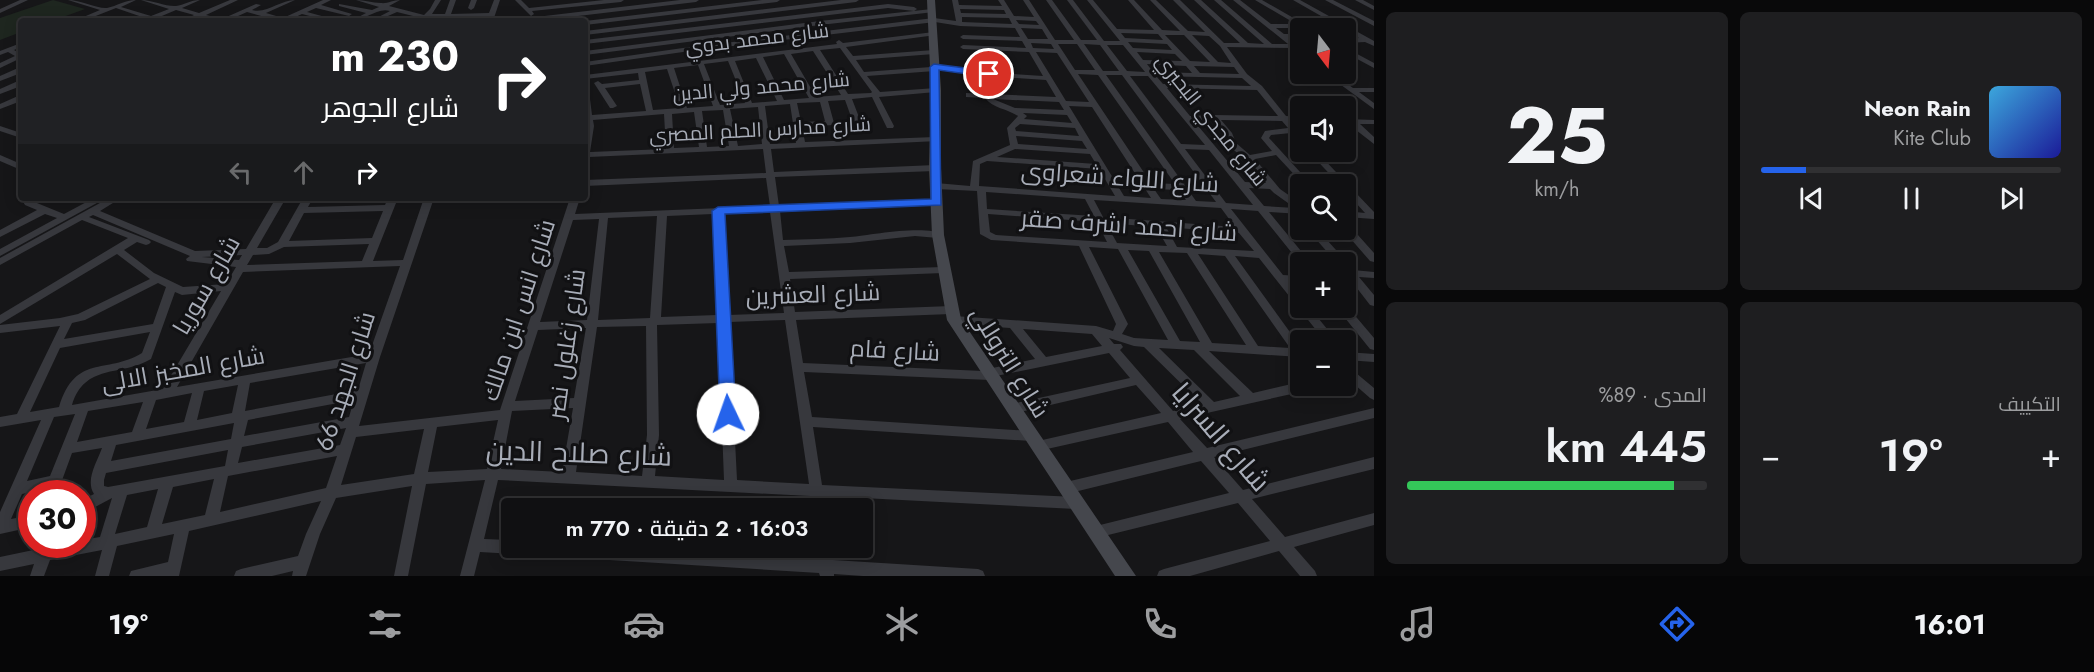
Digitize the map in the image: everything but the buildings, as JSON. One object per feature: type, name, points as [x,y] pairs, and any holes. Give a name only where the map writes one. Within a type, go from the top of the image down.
[{"type":"street","points":[[71,0],[107,10]]},
{"type":"street","points":[[85,18],[133,0]]},
{"type":"street","points":[[93,18],[142,0],[210,18]]},
{"type":"street","points":[[153,18],[197,0]]},
{"type":"street","points":[[220,0],[232,1],[258,14],[272,18]]},
{"type":"street","points":[[258,14],[292,0]]},
{"type":"street","points":[[290,18],[328,0]]},
{"type":"street","points":[[332,10],[352,0]]},
{"type":"street","points":[[359,0],[424,18],[447,15],[490,16]]},
{"type":"street","points":[[361,18],[395,0]]},
{"type":"street","points":[[424,18],[433,10],[438,0]]},
{"type":"street","points":[[447,15],[453,0]]},
{"type":"street","points":[[471,8],[474,0]]},
{"type":"street","points":[[490,16],[496,0]]},
{"type":"street","points":[[519,1],[532,0]]},
{"type":"street","points":[[528,10],[621,0]]},
{"type":"street","points":[[631,0],[641,16]]},
{"type":"street","points":[[552,18],[696,0]]},
{"type":"street","points":[[588,23],[721,3],[777,0]]},
{"type":"street","points":[[588,33],[856,0]]},
{"type":"street","points":[[977,0],[1003,3]]},
{"type":"street","points":[[1026,0],[1157,200]]},
{"type":"street","points":[[1049,0],[1101,73],[1178,146],[1290,291]]},
{"type":"street","points":[[1070,0],[1124,73],[1181,187],[1192,202]]},
{"type":"street","name":"شارع مجدي البحيري","points":[[1090,0],[1297,252]]},
{"type":"street","points":[[1131,0],[1198,75]]},
{"type":"street","points":[[1153,0],[1216,64]]},
{"type":"street","points":[[1176,0],[1222,45],[1244,76],[1259,88],[1290,125]]},
{"type":"street","points":[[1197,0],[1246,45]]},
{"type":"street","points":[[1217,0],[1271,46]]},
{"type":"street","points":[[1236,0],[1290,42]]},
{"type":"street","points":[[1258,0],[1290,18]]},
{"type":"street","points":[[1296,0],[1372,41]]},
{"type":"street","points":[[1328,0],[1374,24]]},
{"type":"street","points":[[1358,0],[1374,8]]},
{"type":"street","points":[[192,18],[232,1]]},
{"type":"street","points":[[519,1],[535,18]]},
{"type":"street","points":[[0,2],[18,2]]},
{"type":"street","points":[[0,11],[18,2]]},
{"type":"street","points":[[228,18],[260,2],[273,8]]},
{"type":"street","points":[[284,3],[325,18]]},
{"type":"street","points":[[721,3],[760,54],[781,101]]},
{"type":"street","points":[[1003,3],[956,3],[966,47],[1060,51]]},
{"type":"street","points":[[1003,3],[1121,198]]},
{"type":"street","points":[[341,5],[372,12]]},
{"type":"street","points":[[316,6],[349,14]]},
{"type":"street","points":[[803,6],[831,33],[852,58],[876,94],[890,126]]},
{"type":"street","points":[[588,42],[888,6],[933,17],[1044,27]]},
{"type":"street","points":[[119,8],[143,18]]},
{"type":"street","points":[[447,15],[471,8],[490,16]]},
{"type":"street","points":[[342,18],[358,9]]},
{"type":"street","points":[[382,17],[396,10]]},
{"type":"street","points":[[313,18],[317,16]]},
{"type":"street","points":[[382,17],[386,18]]},
{"type":"street","points":[[588,53],[820,23],[933,17]]},
{"type":"street","points":[[588,64],[831,33],[933,17]]},
{"type":"street","name":"شارع محمد بدوي","points":[[588,76],[842,45],[933,17]]},
{"type":"street","name":"شارع التروللي","points":[[933,17],[936,90],[935,168],[939,235],[952,315],[989,375],[1126,576]]},
{"type":"street","points":[[959,20],[1038,18]]},
{"type":"street","points":[[1063,19],[1085,20]]},
{"type":"street","points":[[603,21],[608,30]]},
{"type":"street","points":[[1270,26],[1290,27]]},
{"type":"street","points":[[630,27],[655,68]]},
{"type":"street","points":[[1115,31],[1211,34]]},
{"type":"street","points":[[1282,36],[1290,36]]},
{"type":"street","points":[[963,37],[1053,42],[1169,42]]},
{"type":"street","points":[[1356,40],[1372,41]]},
{"type":"street","points":[[677,41],[683,50]]},
{"type":"street","points":[[3,51],[18,45]]},
{"type":"street","points":[[1222,45],[1290,47]]},
{"type":"street","points":[[815,48],[846,96],[858,125]]},
{"type":"street","points":[[1131,50],[1178,52]]},
{"type":"street","points":[[3,51],[18,55]]},
{"type":"street","points":[[786,51],[813,99]]},
{"type":"street","points":[[852,58],[934,52]]},
{"type":"street","points":[[1356,56],[1374,66]]},
{"type":"street","points":[[0,68],[18,57]]},
{"type":"street","points":[[730,58],[755,104],[767,146],[779,243],[818,498]]},
{"type":"street","points":[[700,62],[722,106],[734,148]]},
{"type":"street","points":[[1141,62],[1238,65]]},
{"type":"street","points":[[670,66],[684,110]]},
{"type":"street","points":[[0,68],[18,77]]},
{"type":"street","points":[[863,74],[934,68],[963,70],[969,73],[1048,78]]},
{"type":"street","points":[[640,70],[650,113]]},
{"type":"street","points":[[0,78],[18,71]]},
{"type":"street","points":[[1073,72],[1244,76]]},
{"type":"street","points":[[588,76],[601,86],[614,106]]},
{"type":"street","points":[[601,86],[643,82]]},
{"type":"street","points":[[0,92],[18,84]]},
{"type":"street","points":[[1344,84],[1370,101],[1374,107]]},
{"type":"street","points":[[1160,86],[1259,88]]},
{"type":"street","name":"شارع محمد ولي الدين","points":[[589,118],[936,90]]},
{"type":"street","points":[[1352,90],[1374,90]]},
{"type":"street","points":[[969,95],[1095,105]]},
{"type":"street","points":[[987,96],[990,102],[1014,110],[1023,116],[1012,126],[1014,146]]},
{"type":"street","points":[[0,97],[17,100]]},
{"type":"street","points":[[797,125],[830,123],[823,98]]},
{"type":"street","points":[[0,107],[17,100]]},
{"type":"street","points":[[793,100],[801,145]]},
{"type":"street","points":[[698,109],[703,149]]},
{"type":"street","points":[[1014,110],[1069,113]]},
{"type":"street","points":[[588,111],[590,134],[588,143]]},
{"type":"street","points":[[668,111],[670,151]]},
{"type":"street","points":[[1214,117],[1227,133],[1232,144],[1290,202]]},
{"type":"street","points":[[1188,119],[1214,117],[1290,118]]},
{"type":"street","points":[[0,120],[18,127]]},
{"type":"street","points":[[1356,121],[1374,122]]},
{"type":"street","points":[[1018,122],[1077,126]]},
{"type":"street","points":[[1356,127],[1374,142]]},
{"type":"street","points":[[0,128],[18,135]]},
{"type":"street","points":[[1290,130],[1278,130],[1265,135],[1266,140],[1298,174]]},
{"type":"street","points":[[0,136],[9,131]]},
{"type":"street","points":[[1012,133],[1085,139]]},
{"type":"street","name":"شارع مدارس الحلم المصري","points":[[588,156],[935,139]]},
{"type":"street","points":[[988,159],[1014,146],[1093,152]]},
{"type":"street","points":[[1178,146],[1212,148]]},
{"type":"street","points":[[1247,158],[1277,152]]},
{"type":"street","points":[[0,158],[18,165]]},
{"type":"street","points":[[1102,167],[980,160],[976,163],[977,188],[983,211],[1242,230]]},
{"type":"street","points":[[1322,162],[1333,174]]},
{"type":"street","points":[[588,183],[935,168]]},
{"type":"street","points":[[1241,185],[1273,186]]},
{"type":"street","name":"شارع اللواء شعراوى","points":[[936,186],[1290,210]]},
{"type":"street","points":[[1148,186],[1181,187]]},
{"type":"street","points":[[1088,196],[1100,220],[1176,344]]},
{"type":"street","points":[[1356,198],[1373,216]]},
{"type":"street","points":[[27,201],[64,218]]},
{"type":"street","points":[[0,253],[95,201]]},
{"type":"street","points":[[0,262],[110,201]]},
{"type":"street","name":"شارع سوريا","points":[[167,393],[279,201]]},
{"type":"street","points":[[282,244],[306,201]]},
{"type":"street","name":"شارع الجهد 66","points":[[301,569],[332,492],[374,357],[428,201]]},
{"type":"street","name":"شارع انس ابن مالك","points":[[467,576],[507,410],[574,201]]},
{"type":"street","points":[[570,217],[937,202]]},
{"type":"street","points":[[301,210],[391,203],[366,265]]},
{"type":"street","points":[[0,234],[45,210]]},
{"type":"street","points":[[92,211],[194,254],[269,251],[282,244],[375,241]]},
{"type":"street","points":[[718,211],[731,486]]},
{"type":"street","name":"شارع احمد اشرف صقر","points":[[983,211],[985,234],[994,238],[1262,255]]},
{"type":"street","points":[[648,482],[653,435],[653,321],[662,213]]},
{"type":"street","name":"شارع زغلول نصر","points":[[568,478],[592,324],[604,215]]},
{"type":"street","points":[[1356,215],[1373,216]]},
{"type":"street","points":[[82,217],[191,259],[241,267],[406,263]]},
{"type":"street","points":[[1159,224],[1174,249]]},
{"type":"street","points":[[779,243],[850,240],[908,233],[939,235]]},
{"type":"street","points":[[0,320],[136,238]]},
{"type":"street","points":[[1356,238],[1374,259]]},
{"type":"street","points":[[1322,240],[1332,252]]},
{"type":"street","points":[[1083,244],[1122,324],[1113,342]]},
{"type":"street","points":[[1152,248],[1202,346],[1250,398]]},
{"type":"street","points":[[117,249],[159,279],[186,291],[229,287]]},
{"type":"street","points":[[1190,250],[1255,350]]},
{"type":"street","points":[[1227,252],[1290,338]]},
{"type":"street","points":[[784,276],[943,270]]},
{"type":"street","points":[[1356,272],[1374,275]]},
{"type":"street","points":[[1280,278],[1290,278]]},
{"type":"street","points":[[0,328],[68,320],[94,312],[159,279]]},
{"type":"street","points":[[1356,281],[1374,302]]},
{"type":"street","points":[[64,411],[73,388],[87,375],[131,365],[147,356],[172,286]]},
{"type":"street","name":"شارع العشرين","points":[[534,326],[790,316],[952,315],[1013,324],[1096,330]]},
{"type":"street","points":[[1312,318],[1322,330]]},
{"type":"street","points":[[1350,318],[1374,346]]},
{"type":"street","points":[[21,418],[68,320]]},
{"type":"street","points":[[1013,324],[1044,362]]},
{"type":"street","points":[[56,345],[158,327]]},
{"type":"street","name":"شارع السرايا","points":[[1096,330],[1113,342],[1140,380],[1310,576]]},
{"type":"street","name":"شارع فام","points":[[798,367],[989,375],[1113,342],[1149,343]]},
{"type":"street","points":[[1149,343],[1290,352]]},
{"type":"street","points":[[1149,343],[1212,407]]},
{"type":"street","name":"شارع المخبز الالى","points":[[0,422],[374,357]]},
{"type":"street","points":[[1356,357],[1374,358]]},
{"type":"street","points":[[212,519],[236,442],[245,380]]},
{"type":"street","points":[[1012,409],[1140,380]]},
{"type":"street","points":[[1356,381],[1374,395]]},
{"type":"street","points":[[189,427],[200,388]]},
{"type":"street","points":[[807,422],[1034,441],[1171,416],[1290,389]]},
{"type":"street","points":[[67,449],[363,394]]},
{"type":"street","points":[[137,436],[151,396]]},
{"type":"street","points":[[101,468],[236,442],[353,426],[431,423],[507,410],[579,403]]},
{"type":"street","points":[[55,480],[84,407]]},
{"type":"street","points":[[0,528],[50,413]]},
{"type":"street","points":[[1066,488],[1374,413]]},
{"type":"street","points":[[401,576],[431,423]]},
{"type":"street","points":[[111,441],[97,480],[99,489],[114,493]]},
{"type":"street","points":[[96,501],[114,493],[346,448]]},
{"type":"street","points":[[1096,532],[1374,463]]},
{"type":"street","name":"شارع صلاح الدين","points":[[96,544],[332,492],[420,477],[493,474],[1076,502]]},
{"type":"street","points":[[153,532],[167,483]]},
{"type":"street","points":[[102,576],[109,541],[114,493]]},
{"type":"street","points":[[1164,576],[1374,519]]},
{"type":"street","points":[[0,528],[18,524]]},
{"type":"street","points":[[136,576],[173,572],[183,525]]},
{"type":"street","points":[[475,545],[501,546]]},
{"type":"street","name":"شارع صلاح الدين","points":[[0,564],[27,558]]},
{"type":"street","points":[[37,576],[44,558]]},
{"type":"street","points":[[646,558],[827,572],[978,576]]},
{"type":"street","points":[[241,576],[301,569]]},
{"type":"shaded area","points":[[53,0],[85,9],[60,18],[18,18],[18,33],[0,40],[0,18]]},
{"type":"route","points":[[728,414],[718,211],[937,202],[934,67],[989,74]]}]
